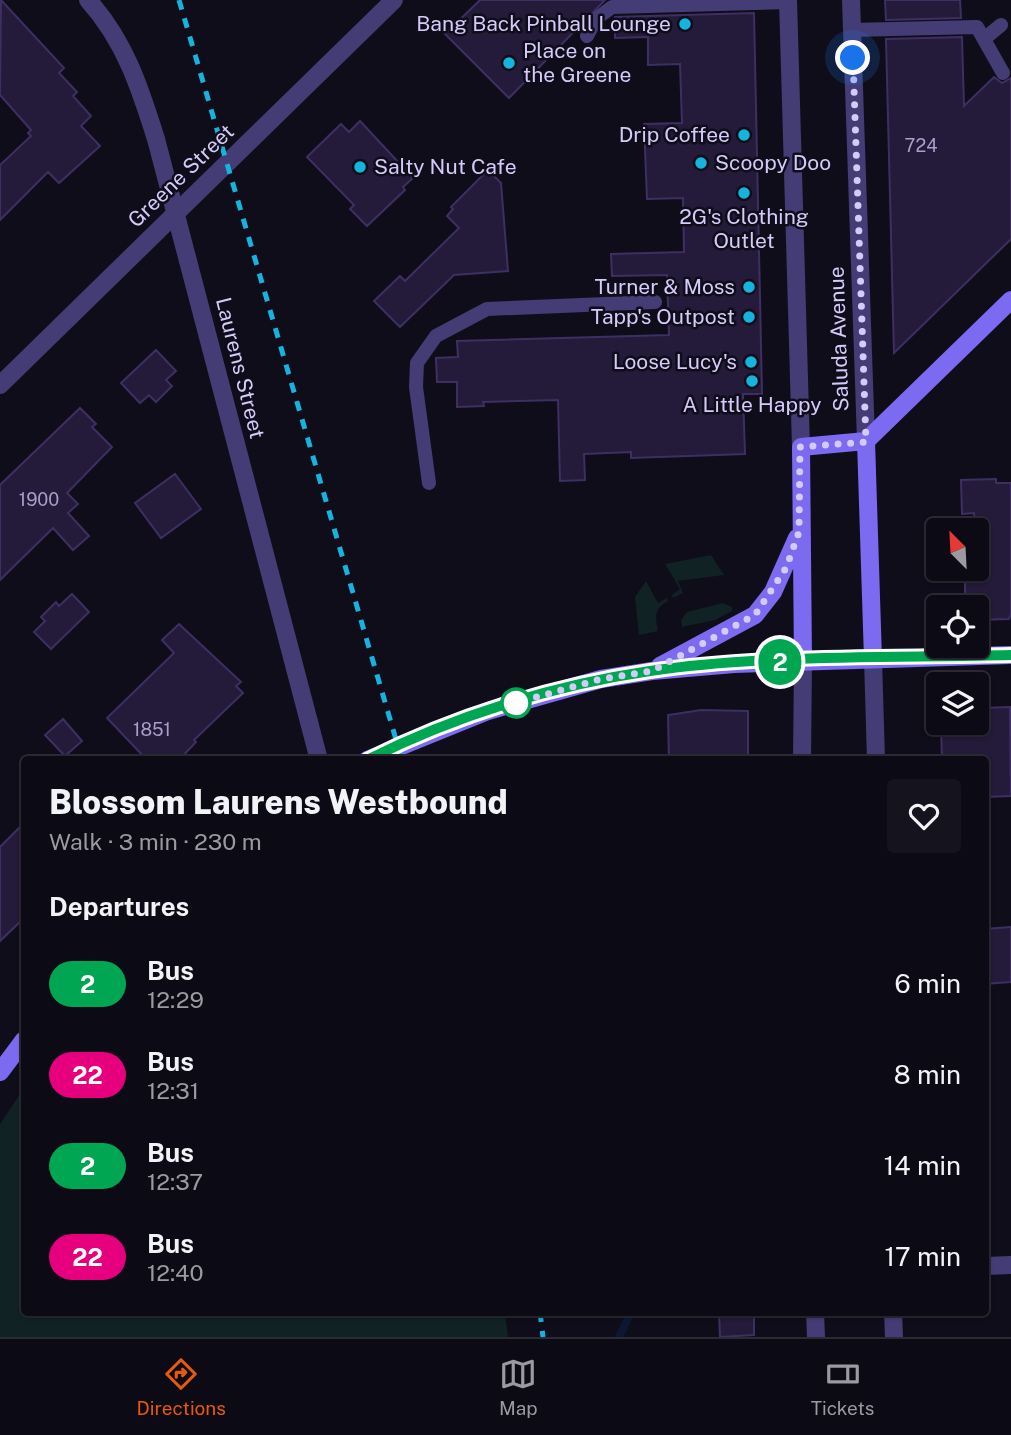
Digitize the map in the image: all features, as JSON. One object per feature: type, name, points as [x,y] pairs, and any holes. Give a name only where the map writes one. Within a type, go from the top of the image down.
[{"type":"main road","points":[[800,447],[866,442],[1011,300]]},
{"type":"main road","name":"Saluda Avenue","points":[[866,442],[873,659]]},
{"type":"main road","name":"Saluda Avenue","points":[[800,447],[799,532],[803,661]]},
{"type":"main road","points":[[652,671],[755,615],[786,568],[799,532]]},
{"type":"main road","points":[[377,756],[488,711],[601,679],[652,671],[803,661],[1011,655]]},
{"type":"main road","points":[[0,1072],[21,1044]]},
{"type":"street","name":"Laurens Street","points":[[88,0],[121,43],[135,74],[176,211],[318,756]]},
{"type":"street","name":"Greene Street","points":[[0,385],[394,0]]},
{"type":"street","name":"Saluda Avenue","points":[[851,0],[866,442]]},
{"type":"street","name":"Saluda Avenue","points":[[788,1],[800,447]]},
{"type":"street","name":"Saluda Avenue","points":[[873,659],[876,756]]},
{"type":"street","name":"Saluda Avenue","points":[[802,756],[803,661]]},
{"type":"street","points":[[989,1266],[1011,1265]]},
{"type":"street","points":[[815,1316],[816,1337]]},
{"type":"street","points":[[893,1316],[894,1337]]},
{"type":"lane","points":[[587,36],[596,19],[612,7],[788,1]]},
{"type":"lane","points":[[984,39],[1000,25]]},
{"type":"lane","points":[[852,30],[977,27],[1003,73]]},
{"type":"lane","points":[[429,483],[416,374],[417,363],[436,336],[487,309],[654,302]]},
{"type":"shaded area","points":[[711,555],[724,575],[678,581],[683,593],[673,598],[672,595],[680,589],[665,564]]},
{"type":"shaded area","points":[[646,581],[658,603],[667,598],[668,601],[657,613],[658,631],[639,635],[635,597]]},
{"type":"shaded area","points":[[723,603],[732,607],[732,611],[715,620],[682,627],[681,620],[687,612]]},
{"type":"shaded area","points":[[21,1092],[21,1316],[505,1316],[508,1337],[0,1337],[0,1124]]},
{"type":"building","points":[[1,0],[64,68],[59,73],[77,92],[73,96],[91,116],[81,126],[100,146],[59,183],[48,172],[0,220],[0,165],[31,136],[28,133],[31,130],[0,95]]},
{"type":"building","name":"Place on the Greene","points":[[480,0],[605,0],[509,98],[445,34]]},
{"type":"building","points":[[885,0],[960,0],[961,18],[886,20]]},
{"type":"building","points":[[754,13],[762,394],[743,394],[745,454],[631,458],[631,452],[584,454],[585,480],[560,481],[558,400],[483,402],[484,406],[457,407],[457,382],[437,382],[436,358],[458,357],[457,341],[669,335],[667,275],[612,276],[611,254],[684,252],[683,198],[647,199],[644,124],[682,123],[680,64],[648,65],[648,37],[615,38],[615,17]]},
{"type":"building","points":[[962,37],[964,106],[994,77],[1002,83],[1011,78],[1011,239],[894,353],[886,39]]},
{"type":"building","name":"Salty Nut Cafe","points":[[360,121],[413,178],[403,187],[405,190],[367,226],[350,209],[354,205],[307,157],[341,124],[349,132]]},
{"type":"building","points":[[488,170],[501,183],[508,271],[454,275],[400,327],[374,301],[400,276],[405,281],[459,228],[447,216],[453,209],[451,207]]},
{"type":"building","points":[[156,350],[176,371],[166,380],[172,386],[156,402],[149,395],[140,403],[121,383]]},
{"type":"building","points":[[80,408],[96,424],[92,427],[112,447],[67,493],[78,504],[68,513],[89,536],[73,550],[53,528],[0,580],[0,485]]},
{"type":"building","points":[[175,474],[201,509],[161,538],[135,503]]},
{"type":"building","points":[[996,479],[996,483],[1011,483],[1009,619],[989,620],[989,595],[965,595],[965,581],[989,581],[989,518],[975,518],[974,513],[962,514],[961,480]]},
{"type":"building","points":[[72,594],[89,612],[51,649],[34,632],[45,621],[41,617],[56,602],[59,606]]},
{"type":"building","points":[[179,624],[241,682],[236,686],[243,693],[194,740],[196,742],[183,756],[143,756],[107,718],[174,653],[162,640]]},
{"type":"building","points":[[1010,707],[1011,796],[989,797],[989,756],[942,756],[941,735],[989,735],[989,708]]},
{"type":"building","points":[[701,710],[748,711],[748,756],[669,756],[668,715]]},
{"type":"building","points":[[63,719],[82,741],[65,756],[45,735]]},
{"type":"building","points":[[21,826],[21,921],[0,941],[0,847]]},
{"type":"building","points":[[1011,927],[1011,982],[989,984],[989,929]]},
{"type":"building","points":[[719,1316],[754,1316],[754,1335],[720,1337]]},
{"type":"waterway","points":[[619,1337],[629,1316]]},
{"type":"railway","points":[[179,0],[401,756]]},
{"type":"railway","points":[[540,1316],[543,1337]]},
{"type":"bus line","name":"2","points":[[375,756],[488,711],[601,679],[734,663],[1011,655]]},
{"type":"place","name":"Bang Back Pinball Lounge","points":[[685,24]]},
{"type":"place","name":"Place on the Greene","points":[[509,63]]},
{"type":"place","name":"Drip Coffee","points":[[744,135]]},
{"type":"place","name":"Scoopy Doo","points":[[701,163]]},
{"type":"place","name":"Salty Nut Cafe","points":[[360,167]]},
{"type":"place","name":"2G's Clothing Outlet","points":[[744,193]]},
{"type":"place","name":"Turner & Moss","points":[[749,287]]},
{"type":"place","name":"Tapp's Outpost","points":[[749,317]]},
{"type":"place","name":"Loose Lucy's","points":[[751,362]]},
{"type":"place","name":"A Little Happy","points":[[752,381]]},
{"type":"route","points":[[516,703],[508,705],[601,679],[652,671],[755,615],[773,592],[786,568],[799,532],[800,447],[866,442],[853,58]]}]
